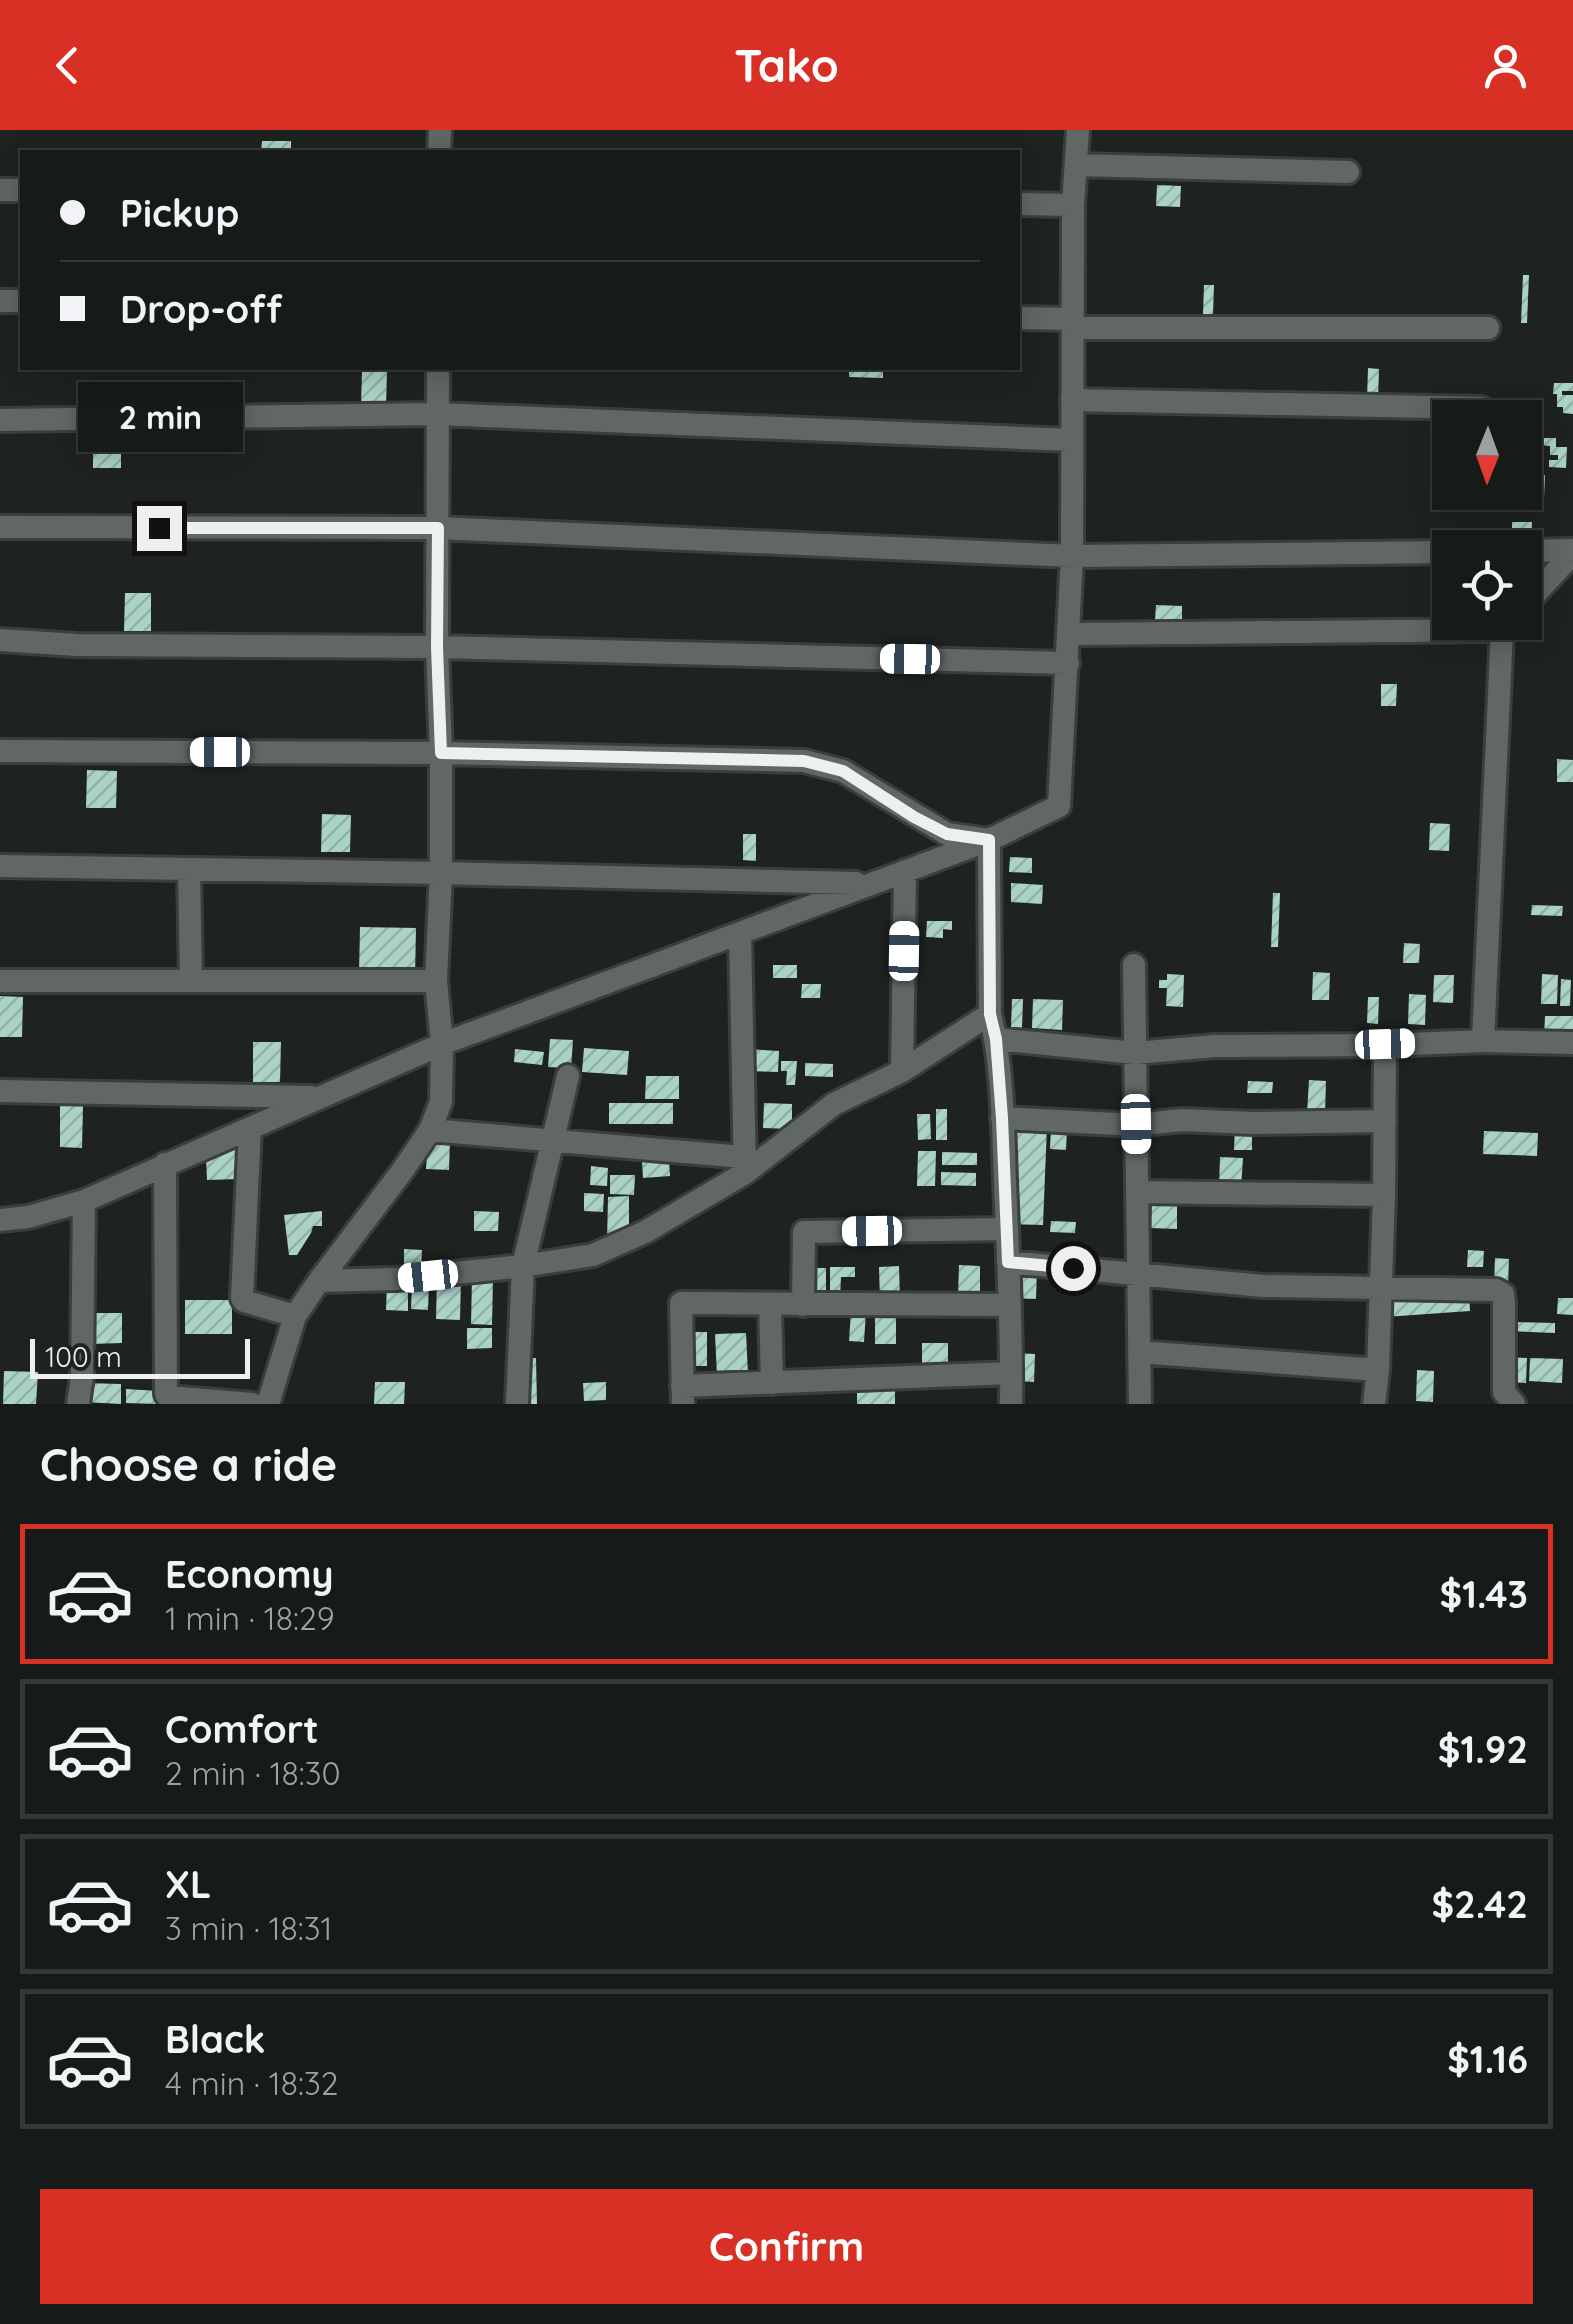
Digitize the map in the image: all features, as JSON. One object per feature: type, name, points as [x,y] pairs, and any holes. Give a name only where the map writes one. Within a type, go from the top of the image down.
[{"type":"street","points":[[0,1220],[28,1217],[84,1200],[442,1044],[989,840],[1059,806],[1072,556],[1073,205],[1078,130]]},
{"type":"street","points":[[1076,166],[1348,172]]},
{"type":"street","points":[[1020,204],[1073,205]]},
{"type":"street","points":[[1020,318],[1072,323],[1488,328]]},
{"type":"street","points":[[268,1404],[294,1316],[430,1130],[441,1102],[442,1044],[436,982],[441,753],[437,647],[438,370]]},
{"type":"street","points":[[1072,400],[1432,407]]},
{"type":"street","points":[[0,420],[438,414],[1071,440]]},
{"type":"street","points":[[0,527],[438,528],[1072,556],[1432,552]]},
{"type":"street","points":[[1542,551],[1573,552]]},
{"type":"street","points":[[1542,586],[1573,552]]},
{"type":"street","points":[[1069,634],[1432,627]]},
{"type":"street","points":[[0,640],[77,646],[437,647],[1068,663]]},
{"type":"street","points":[[1483,1041],[1504,640]]},
{"type":"street","points":[[0,750],[441,753],[804,761],[843,771],[947,834],[989,840]]},
{"type":"street","points":[[989,840],[990,1014],[996,1039],[1002,1118],[1011,1404]]},
{"type":"street","points":[[0,866],[870,884]]},
{"type":"street","points":[[189,869],[190,981]]},
{"type":"street","points":[[902,1070],[905,871]]},
{"type":"street","points":[[740,933],[744,1165]]},
{"type":"street","points":[[1134,964],[1140,1404]]},
{"type":"street","points":[[0,981],[436,982]]},
{"type":"street","points":[[319,1281],[396,1279],[593,1255],[645,1232],[834,1104],[902,1070],[990,1014]]},
{"type":"street","points":[[996,1039],[1135,1053],[1215,1046],[1573,1043]]},
{"type":"street","points":[[1374,1404],[1384,1195],[1385,1044]]},
{"type":"street","points":[[516,1404],[523,1266],[568,1076]]},
{"type":"street","points":[[0,1091],[320,1097]]},
{"type":"street","points":[[1002,1118],[1136,1124],[1182,1120],[1253,1124],[1384,1121]]},
{"type":"street","points":[[250,1128],[242,1298],[294,1316]]},
{"type":"street","points":[[430,1130],[554,1140],[744,1165]]},
{"type":"street","points":[[165,1164],[166,1394],[252,1404]]},
{"type":"street","points":[[1137,1192],[1384,1195]]},
{"type":"street","points":[[78,1404],[82,1376],[84,1200]]},
{"type":"street","points":[[803,1305],[804,1232],[1007,1229]]},
{"type":"street","points":[[1008,1262],[1263,1286],[1496,1290],[1503,1294],[1504,1392],[1514,1404]]},
{"type":"street","points":[[1010,1305],[681,1303],[682,1395],[772,1383],[1011,1372]]},
{"type":"street","points":[[770,1304],[772,1383]]},
{"type":"street","points":[[1139,1352],[1378,1370]]},
{"type":"building","points":[[262,141],[291,141],[291,150],[261,150]]},
{"type":"building","points":[[1157,185],[1181,186],[1180,207],[1156,206]]},
{"type":"building","points":[[1523,275],[1529,275],[1527,323],[1521,323]]},
{"type":"building","points":[[1204,285],[1214,285],[1213,314],[1203,314]]},
{"type":"building","points":[[1368,368],[1379,369],[1378,400],[1367,399]]},
{"type":"building","points":[[849,370],[883,370],[883,378],[849,377]]},
{"type":"building","points":[[362,371],[387,371],[386,406],[361,406]]},
{"type":"building","points":[[1554,383],[1573,383],[1573,391],[1562,391],[1562,395],[1573,395],[1573,414],[1563,413],[1563,407],[1557,407]]},
{"type":"building","points":[[93,428],[121,428],[121,468],[93,468]]},
{"type":"building","points":[[1542,438],[1556,438],[1556,447],[1567,447],[1566,468],[1549,467],[1549,460],[1558,460],[1558,455],[1550,455],[1550,446],[1542,445]]},
{"type":"building","points":[[1512,522],[1532,522],[1532,530],[1512,530]]},
{"type":"building","points":[[125,593],[151,593],[151,631],[124,631]]},
{"type":"building","points":[[1156,605],[1182,606],[1182,621],[1155,620]]},
{"type":"building","points":[[1381,684],[1397,684],[1396,706],[1381,706]]},
{"type":"building","points":[[1557,759],[1573,760],[1573,782],[1557,782]]},
{"type":"building","points":[[87,770],[117,771],[116,808],[86,808]]},
{"type":"building","points":[[322,814],[351,815],[350,852],[321,852]]},
{"type":"building","points":[[1430,823],[1450,824],[1449,851],[1429,850]]},
{"type":"building","points":[[743,834],[756,834],[756,861],[743,860]]},
{"type":"building","points":[[1010,857],[1032,858],[1032,873],[1009,872]]},
{"type":"building","points":[[1011,883],[1043,885],[1042,904],[1011,902]]},
{"type":"building","points":[[1273,893],[1280,893],[1278,947],[1271,947]]},
{"type":"building","points":[[1532,905],[1563,906],[1562,916],[1531,915]]},
{"type":"building","points":[[927,921],[952,921],[952,930],[943,929],[943,938],[926,937]]},
{"type":"building","points":[[360,927],[416,928],[415,976],[359,975]]},
{"type":"building","points":[[1404,943],[1420,944],[1419,963],[1403,963]]},
{"type":"building","points":[[773,965],[797,965],[797,978],[773,978]]},
{"type":"building","points":[[1313,972],[1330,973],[1329,1000],[1312,1000]]},
{"type":"building","points":[[1167,974],[1184,975],[1183,1007],[1166,1006],[1167,988],[1159,988],[1159,980],[1167,980]]},
{"type":"building","points":[[1542,974],[1558,975],[1557,1004],[1541,1004]]},
{"type":"building","points":[[1434,975],[1454,975],[1453,1003],[1433,1002]]},
{"type":"building","points":[[1561,979],[1571,980],[1570,1006],[1560,1006]]},
{"type":"building","points":[[802,984],[821,984],[820,998],[801,998]]},
{"type":"building","points":[[1409,994],[1426,995],[1425,1025],[1408,1024]]},
{"type":"building","points":[[0,996],[23,997],[22,1037],[0,1037]]},
{"type":"building","points":[[1368,997],[1379,997],[1378,1024],[1367,1023]]},
{"type":"building","points":[[1012,999],[1023,999],[1022,1028],[1011,1027]]},
{"type":"building","points":[[1033,999],[1063,1000],[1062,1030],[1032,1028]]},
{"type":"building","points":[[1545,1016],[1573,1016],[1573,1039],[1544,1037]]},
{"type":"building","points":[[550,1039],[573,1040],[571,1068],[548,1067]]},
{"type":"building","points":[[253,1042],[281,1042],[280,1082],[253,1082]]},
{"type":"building","points":[[584,1048],[629,1051],[627,1075],[582,1072]]},
{"type":"building","points":[[515,1049],[544,1052],[542,1065],[514,1062]]},
{"type":"building","points":[[745,1049],[779,1051],[778,1072],[744,1071]]},
{"type":"building","points":[[781,1061],[797,1061],[795,1085],[786,1085],[787,1071],[781,1071]]},
{"type":"building","points":[[805,1063],[833,1064],[833,1077],[805,1076]]},
{"type":"building","points":[[646,1076],[679,1076],[679,1099],[645,1099]]},
{"type":"building","points":[[1309,1080],[1326,1081],[1325,1114],[1307,1113]]},
{"type":"building","points":[[1248,1081],[1273,1082],[1272,1093],[1247,1093]]},
{"type":"building","points":[[609,1103],[673,1103],[673,1124],[609,1124]]},
{"type":"building","points":[[764,1103],[792,1104],[792,1129],[763,1128]]},
{"type":"building","points":[[60,1106],[83,1106],[82,1148],[60,1147]]},
{"type":"building","points":[[936,1109],[947,1109],[947,1140],[936,1140]]},
{"type":"building","points":[[917,1114],[930,1114],[931,1139],[918,1140]]},
{"type":"building","points":[[1014,1125],[1047,1126],[1043,1225],[1011,1224]]},
{"type":"building","points":[[1051,1127],[1067,1128],[1066,1150],[1050,1149]]},
{"type":"building","points":[[1235,1127],[1252,1128],[1252,1150],[1234,1150]]},
{"type":"building","points":[[1484,1131],[1538,1133],[1537,1156],[1483,1154]]},
{"type":"building","points":[[428,1140],[450,1140],[449,1170],[426,1169]]},
{"type":"building","points":[[238,1147],[238,1179],[207,1180],[206,1158]]},
{"type":"building","points":[[918,1151],[936,1151],[935,1186],[917,1186]]},
{"type":"building","points":[[942,1152],[977,1153],[977,1165],[942,1165]]},
{"type":"building","points":[[1220,1157],[1243,1158],[1241,1189],[1219,1188]]},
{"type":"building","points":[[669,1160],[670,1176],[643,1178],[642,1162]]},
{"type":"building","points":[[591,1166],[608,1168],[607,1186],[590,1185]]},
{"type":"building","points":[[941,1172],[976,1173],[976,1186],[941,1185]]},
{"type":"building","points":[[610,1175],[635,1175],[634,1195],[610,1194]]},
{"type":"building","points":[[584,1193],[604,1194],[603,1212],[584,1211]]},
{"type":"building","points":[[629,1196],[629,1234],[607,1242],[608,1197]]},
{"type":"building","points":[[1152,1200],[1177,1201],[1177,1229],[1151,1228]]},
{"type":"building","points":[[322,1211],[322,1226],[313,1226],[297,1255],[289,1255],[284,1215]]},
{"type":"building","points":[[474,1211],[499,1212],[498,1231],[474,1231]]},
{"type":"building","points":[[1051,1221],[1076,1222],[1075,1233],[1050,1232]]},
{"type":"building","points":[[404,1249],[422,1250],[421,1268],[404,1267]]},
{"type":"building","points":[[1468,1250],[1484,1251],[1483,1267],[1467,1267]]},
{"type":"building","points":[[1495,1258],[1509,1259],[1508,1286],[1494,1285]]},
{"type":"building","points":[[959,1265],[980,1266],[980,1298],[958,1297]]},
{"type":"building","points":[[899,1266],[900,1300],[880,1300],[879,1267]]},
{"type":"building","points":[[830,1267],[855,1267],[855,1277],[841,1277],[840,1298],[830,1298]]},
{"type":"building","points":[[808,1268],[826,1268],[826,1300],[809,1301]]},
{"type":"building","points":[[1014,1268],[1037,1269],[1036,1299],[1013,1298]]},
{"type":"building","points":[[437,1278],[461,1279],[460,1320],[436,1319]]},
{"type":"building","points":[[472,1278],[493,1279],[492,1325],[471,1324]]},
{"type":"building","points":[[387,1282],[408,1283],[408,1311],[386,1310]]},
{"type":"building","points":[[412,1282],[429,1282],[428,1310],[411,1309]]},
{"type":"building","points":[[1469,1294],[1470,1311],[1385,1317],[1383,1299]]},
{"type":"building","points":[[1558,1298],[1573,1298],[1573,1315],[1557,1314]]},
{"type":"building","points":[[185,1300],[232,1300],[232,1334],[185,1334]]},
{"type":"building","points":[[851,1311],[866,1312],[864,1342],[849,1341]]},
{"type":"building","points":[[90,1313],[122,1313],[122,1343],[90,1344]]},
{"type":"building","points":[[875,1315],[896,1315],[896,1344],[875,1344]]},
{"type":"building","points":[[1509,1322],[1555,1323],[1555,1333],[1509,1331]]},
{"type":"building","points":[[467,1328],[492,1328],[492,1348],[467,1349]]},
{"type":"building","points":[[689,1332],[707,1332],[707,1366],[689,1366]]},
{"type":"building","points":[[746,1333],[748,1374],[717,1376],[715,1334]]},
{"type":"building","points":[[922,1343],[948,1343],[948,1369],[922,1369]]},
{"type":"building","points":[[1016,1353],[1035,1354],[1034,1382],[1015,1381]]},
{"type":"building","points":[[1507,1357],[1527,1358],[1526,1383],[1506,1382]]},
{"type":"building","points":[[536,1358],[537,1404],[520,1404],[519,1359]]},
{"type":"building","points":[[1530,1358],[1563,1359],[1562,1383],[1529,1381]]},
{"type":"building","points":[[1417,1370],[1434,1371],[1433,1402],[1416,1401]]},
{"type":"building","points":[[4,1371],[38,1372],[36,1404],[3,1404]]},
{"type":"building","points":[[375,1382],[405,1382],[404,1404],[374,1404]]},
{"type":"building","points":[[606,1382],[606,1400],[584,1401],[583,1383]]},
{"type":"building","points":[[85,1383],[121,1384],[121,1404],[84,1402]]},
{"type":"building","points":[[857,1386],[895,1386],[895,1404],[857,1404]]},
{"type":"building","points":[[126,1389],[159,1391],[158,1404],[126,1403]]},
{"type":"route","points":[[159,528],[438,528],[441,753],[804,761],[843,771],[947,834],[989,840],[990,1014],[996,1039],[1002,1118],[1008,1262],[1073,1268]]}]
